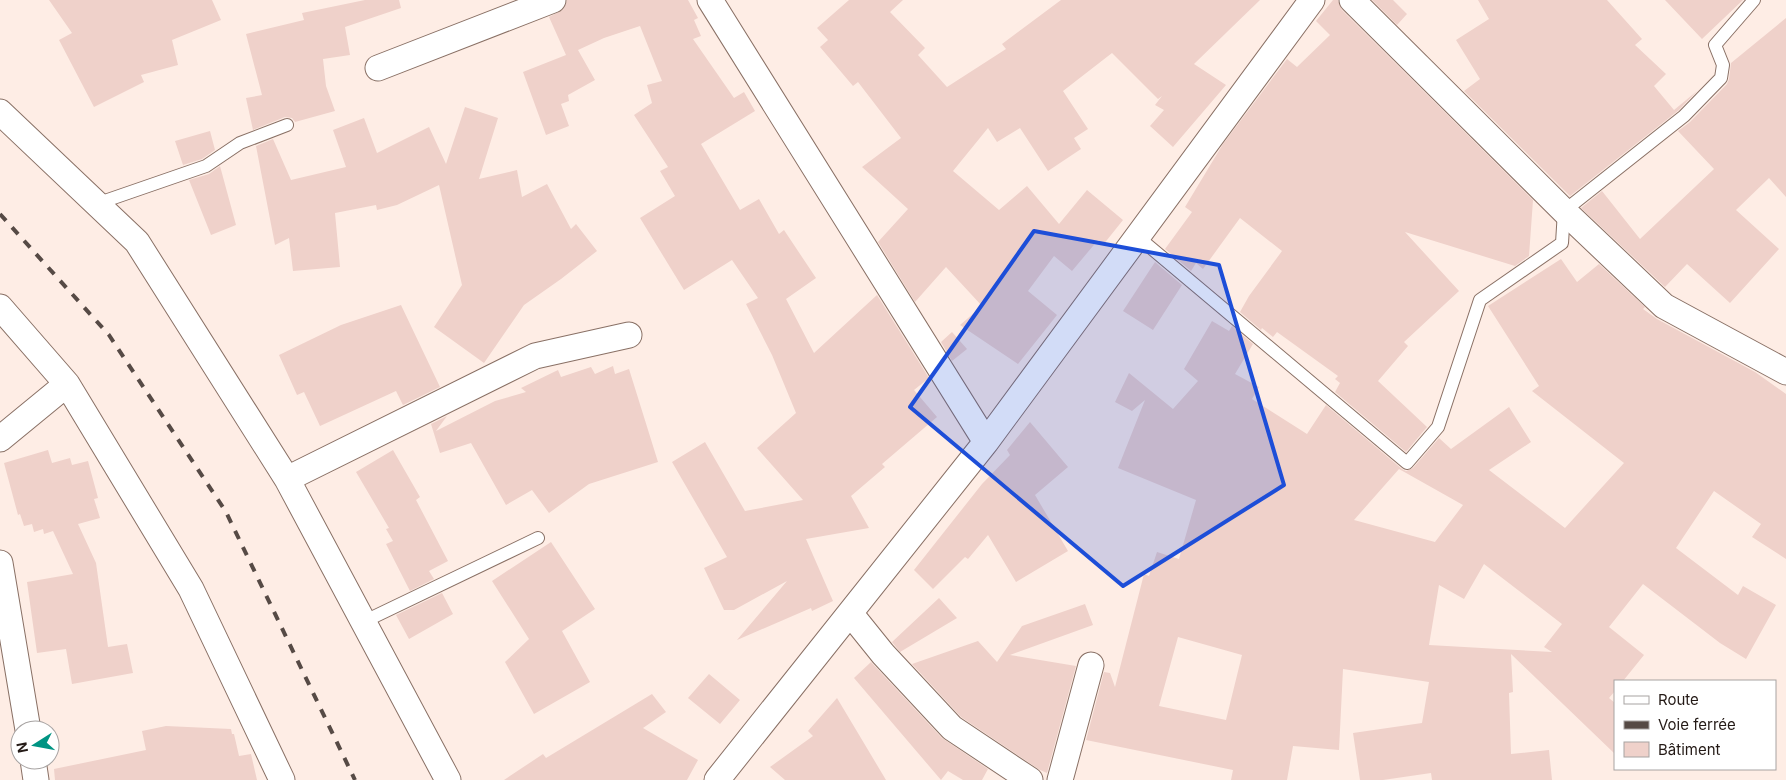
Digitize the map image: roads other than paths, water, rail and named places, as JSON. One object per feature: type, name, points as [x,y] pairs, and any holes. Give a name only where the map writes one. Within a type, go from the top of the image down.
[{"type":"street","points":[[378,68],[553,0]]},
{"type":"street","points":[[710,0],[986,442]]},
{"type":"street","points":[[717,780],[986,442],[1312,0]]},
{"type":"street","points":[[1352,0],[1564,211],[1664,306],[1786,372]]},
{"type":"street","points":[[0,112],[137,242],[286,479],[448,780]]},
{"type":"street","points":[[0,307],[67,384],[192,589],[282,780]]},
{"type":"street","points":[[286,479],[535,356],[629,336]]},
{"type":"street","points":[[0,439],[67,384]]},
{"type":"street","points":[[0,563],[11,692],[24,720]]},
{"type":"street","points":[[850,613],[883,654],[952,728],[1030,780]]},
{"type":"street","points":[[1060,780],[1091,665]]},
{"type":"lane","points":[[1138,237],[1408,463],[1438,427],[1480,300],[1562,242],[1564,211],[1684,116],[1721,78],[1723,66],[1715,45],[1754,0]]},
{"type":"lane","points":[[96,204],[206,166],[240,144],[287,125]]},
{"type":"lane","points":[[363,622],[538,538]]},
{"type":"railway","points":[[0,214],[109,335],[226,512],[355,780]]}]
